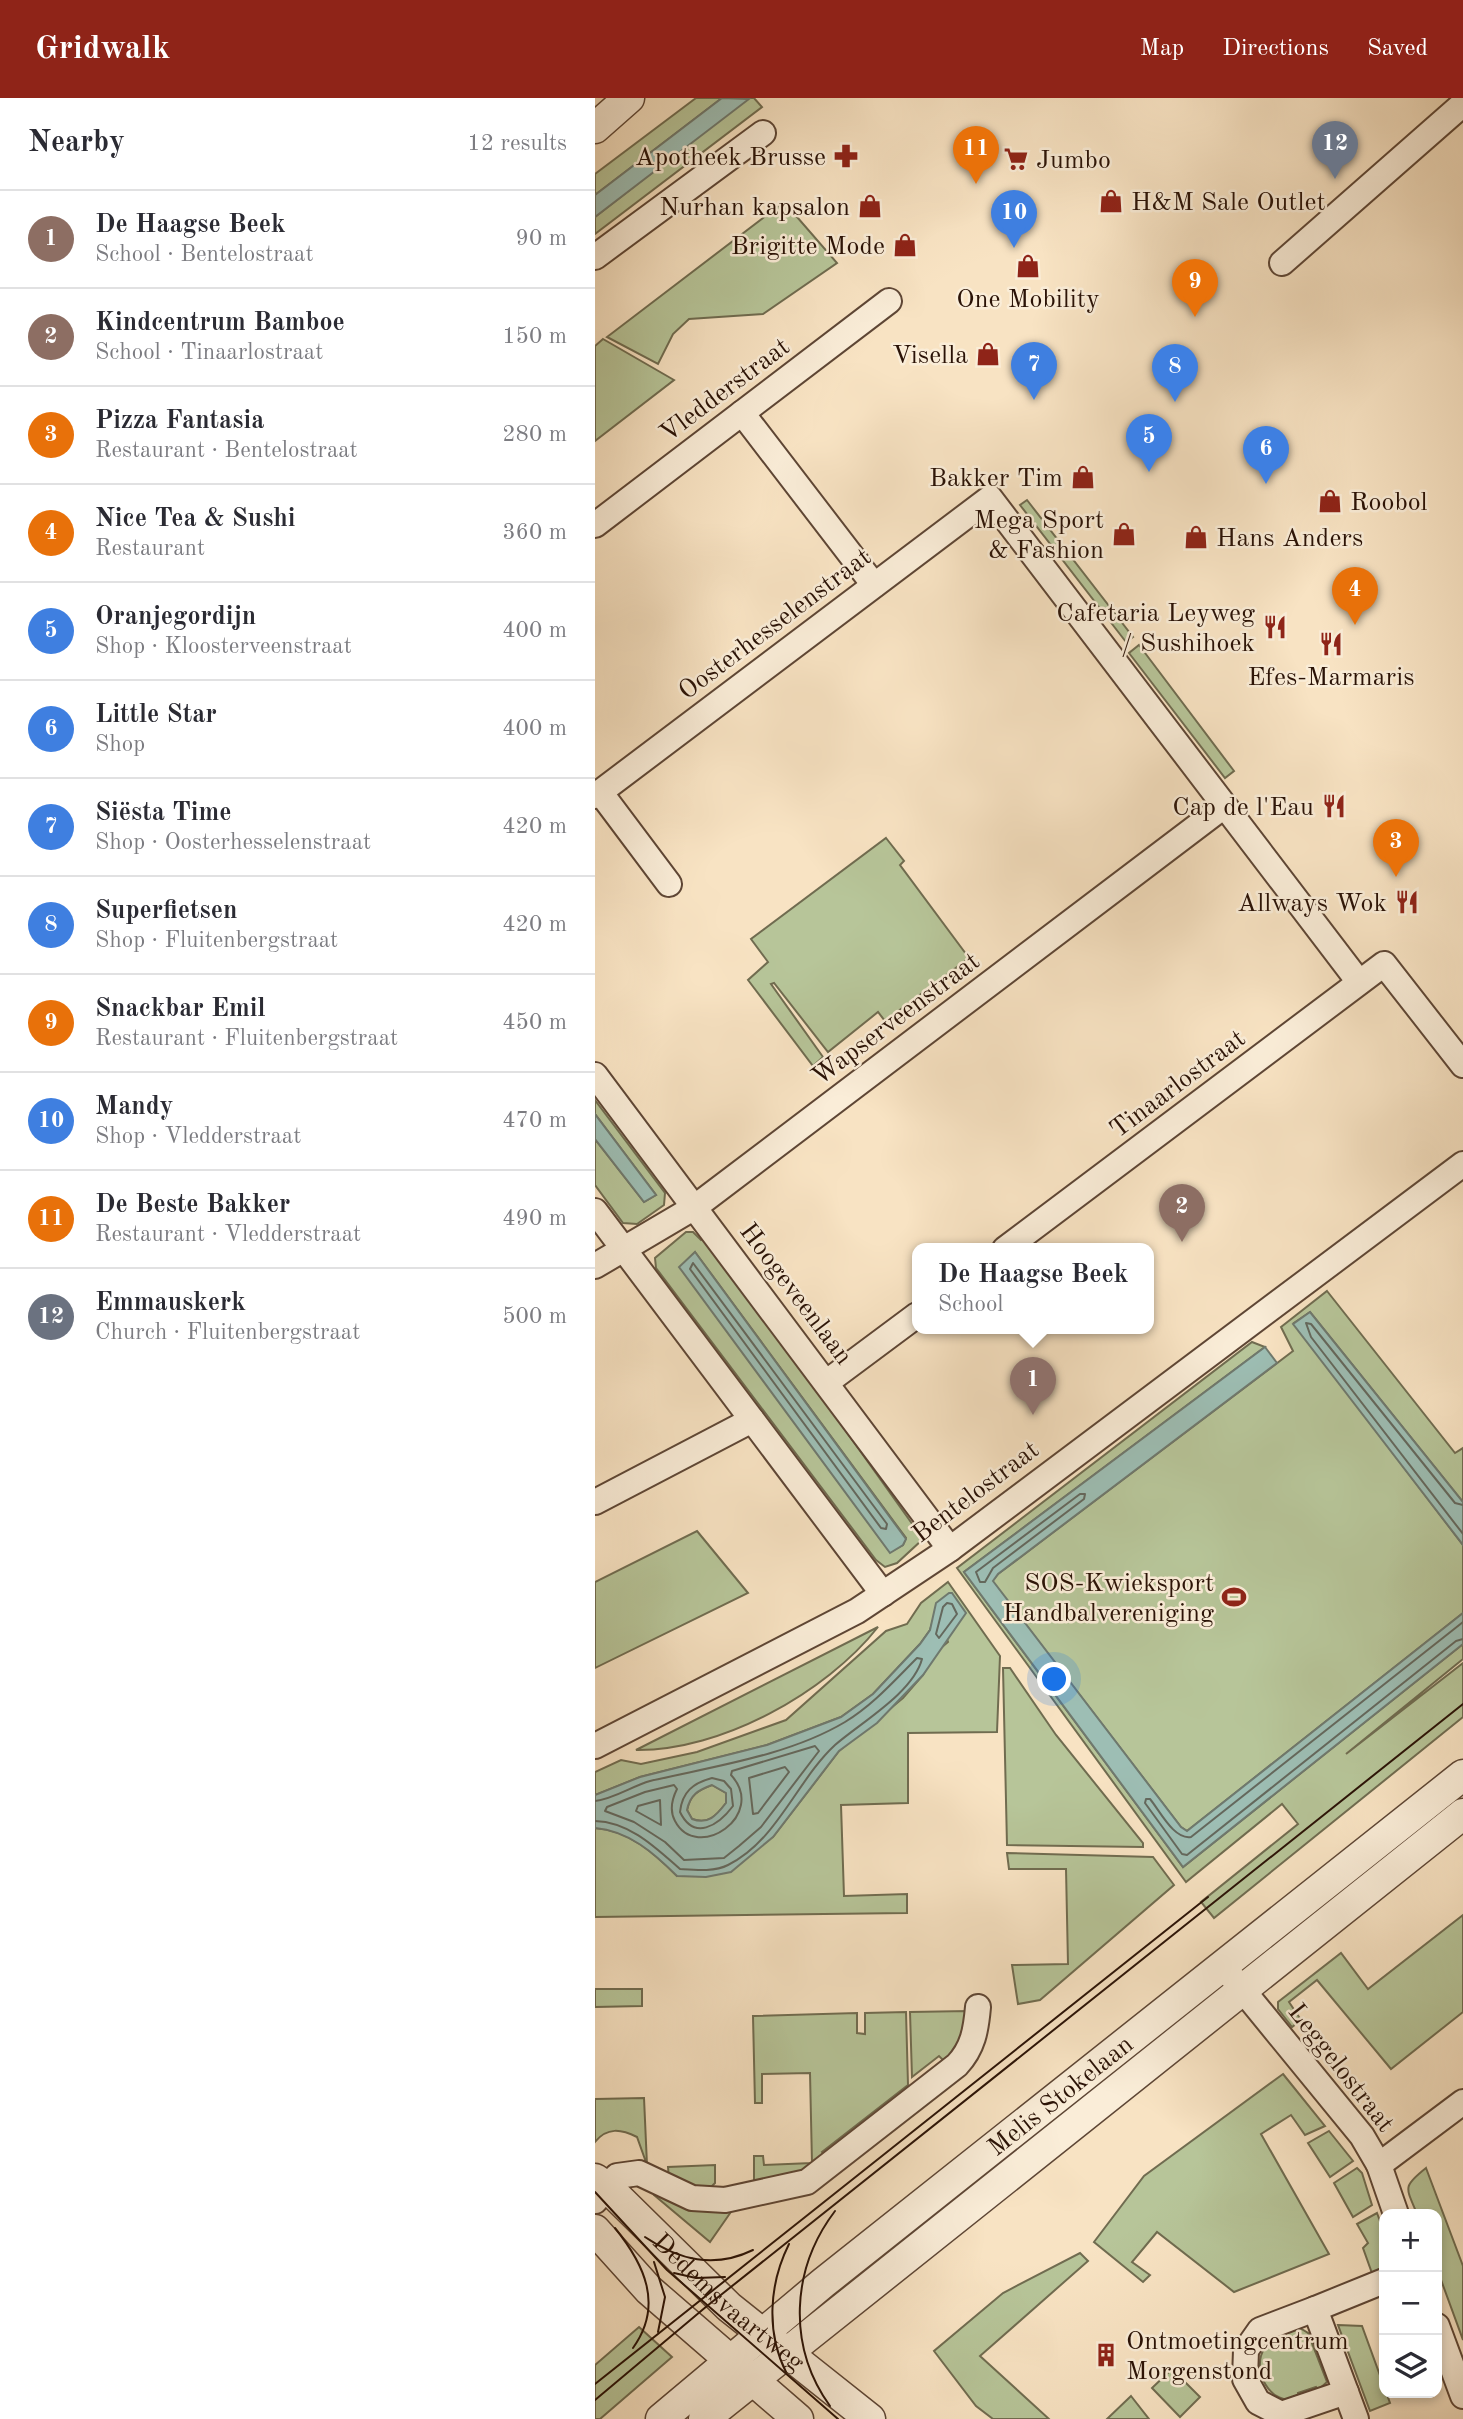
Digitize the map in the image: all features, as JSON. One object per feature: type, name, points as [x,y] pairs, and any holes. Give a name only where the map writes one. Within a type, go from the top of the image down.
[{"type":"street","points":[[613,113],[645,98]]},
{"type":"street","points":[[1282,263],[1463,104]]},
{"type":"street","points":[[595,257],[763,133]]},
{"type":"street","name":"Vledderstraat","points":[[595,525],[889,301]]},
{"type":"street","points":[[742,413],[874,585]]},
{"type":"street","name":"Oosterhesselenstraat","points":[[597,794],[990,498],[1224,806]]},
{"type":"street","points":[[597,794],[669,884]]},
{"type":"street","points":[[1224,806],[1359,982]]},
{"type":"street","name":"Wapserveenstraat","points":[[595,1266],[626,1251],[695,1207],[1224,806]]},
{"type":"street","name":"Tinaarlostraat","points":[[1013,1243],[1384,964],[1463,1065]]},
{"type":"street","name":"Hoogeveenlaan","points":[[595,1075],[950,1549]]},
{"type":"street","name":"Bentelostraat","points":[[595,1746],[883,1594],[950,1549],[1463,1164]]},
{"type":"street","points":[[595,1211],[883,1594]]},
{"type":"street","points":[[827,1382],[912,1319]]},
{"type":"street","points":[[595,1502],[752,1420]]},
{"type":"street","name":"Melis Stokelaan","points":[[661,2419],[761,2334],[1463,1776]]},
{"type":"street","name":"Melis Stokelaan","points":[[704,2419],[1463,1814]]},
{"type":"street","name":"Leggelostraat","points":[[1223,1966],[1362,2136],[1379,2165],[1394,2209]]},
{"type":"street","points":[[599,2189],[617,2176],[639,2173],[692,2197],[725,2200],[807,2182],[957,2065],[967,2054],[976,2032],[978,2007]]},
{"type":"street","points":[[1379,2165],[1463,2102]]},
{"type":"street","name":"Dedemsvaartweg","points":[[599,2189],[729,2307],[870,2419]]},
{"type":"street","name":"Dedemsvaartweg","points":[[595,2230],[635,2276],[729,2362],[798,2419]]},
{"type":"street","points":[[1346,2392],[1281,2414],[1258,2402],[1245,2379],[1247,2350],[1260,2330],[1379,2283]]},
{"type":"street","points":[[1315,2309],[1356,2419]]},
{"type":"street","points":[[1440,2335],[1463,2396]]},
{"type":"green space","points":[[696,98],[722,98],[595,195],[595,174]]},
{"type":"green space","points":[[748,98],[754,98],[762,107],[595,234],[595,217]]},
{"type":"green space","points":[[784,202],[837,263],[763,314],[689,319],[673,334],[658,364],[607,337]]},
{"type":"green space","points":[[603,339],[674,380],[595,441],[595,346]]},
{"type":"green space","points":[[1027,500],[1133,637],[1126,642],[1020,505]]},
{"type":"green space","points":[[1139,645],[1234,771],[1225,778],[1129,653]]},
{"type":"green space","points":[[886,838],[904,861],[900,865],[969,958],[885,1021],[878,1012],[828,1052],[774,983],[771,984],[823,1057],[813,1066],[748,980],[768,962],[751,939]]},
{"type":"green space","points":[[595,1100],[665,1193],[664,1205],[637,1224],[623,1223],[595,1185],[595,1139],[644,1202],[656,1195],[595,1114]]},
{"type":"green space","points":[[686,1232],[693,1232],[701,1240],[707,1236],[923,1539],[897,1563],[885,1567],[876,1560],[656,1268],[655,1258]],"holes":[[[695,1252],[906,1538],[903,1545],[890,1552],[680,1267]]]},
{"type":"green space","name":"SOS-Kwieksport Handbalvereniging","points":[[1327,1291],[1455,1453],[1463,1448],[1463,1502],[1310,1312],[1294,1323],[1463,1545],[1463,1613],[1187,1831],[1181,1827],[992,1581],[1293,1351],[1281,1327]]},
{"type":"green space","points":[[1252,1342],[1265,1347],[964,1572],[1183,1867],[1463,1644],[1463,1659],[1346,1754],[1463,1663],[1463,1717],[1214,1918],[1201,1902],[1298,1824],[1282,1804],[1186,1882],[957,1568]]},
{"type":"green space","points":[[697,1531],[748,1593],[595,1668],[595,1582]]},
{"type":"green space","points":[[948,1582],[1000,1656],[997,1732],[908,1733],[908,1803],[841,1805],[844,1896],[907,1894],[907,1913],[595,1917],[595,1828],[630,1838],[650,1851],[677,1876],[773,1837],[839,1751],[903,1698],[923,1675],[935,1653],[948,1642],[936,1610],[930,1630],[920,1644],[873,1694],[841,1717],[767,1745],[640,1777],[595,1795],[595,1772],[621,1760],[641,1764],[697,1752],[786,1720],[886,1631],[907,1624],[921,1603]]},
{"type":"green space","points":[[878,1627],[830,1674],[769,1714],[702,1740],[669,1748],[636,1750]]},
{"type":"green space","points":[[1003,1668],[1010,1668],[1056,1735],[1143,1843],[1143,1847],[1007,1845]]},
{"type":"green space","points":[[712,1785],[726,1793],[726,1803],[707,1820],[692,1819],[687,1810],[690,1800],[699,1791]]},
{"type":"green space","points":[[1007,1853],[1153,1857],[1174,1885],[1040,2000],[1018,2004],[1012,1965],[1068,1964],[1066,1869],[1009,1869]]},
{"type":"green space","points":[[1463,1915],[1463,2012],[1391,2069],[1317,1980],[1289,2002],[1301,2020],[1292,2027],[1278,2009],[1278,2002],[1341,1953],[1368,1989]]},
{"type":"green space","points":[[595,1989],[642,1989],[642,2006],[595,2007]]},
{"type":"green space","points":[[968,2011],[965,2032],[946,2063],[939,2056],[912,2077],[910,2012]]},
{"type":"green space","points":[[906,2012],[908,2085],[822,2152],[826,2158],[797,2176],[754,2191],[754,2156],[763,2156],[764,2165],[812,2163],[810,2073],[762,2074],[762,2103],[755,2103],[753,2016],[857,2013],[857,2033],[865,2034],[865,2013]]},
{"type":"green space","points":[[1283,2074],[1325,2126],[1305,2135],[1291,2115],[1261,2134],[1329,2254],[1234,2292],[1157,2232],[1132,2262],[1150,2275],[1143,2282],[1094,2242],[1144,2176]]},
{"type":"green space","points":[[644,2098],[647,2165],[637,2137],[631,2134],[609,2132],[595,2142],[595,2099]]},
{"type":"green space","points":[[1329,2131],[1353,2161],[1330,2177],[1308,2143]]},
{"type":"green space","points":[[715,2165],[715,2183],[709,2189],[669,2180],[668,2167]]},
{"type":"green space","points":[[1357,2168],[1362,2173],[1372,2205],[1353,2217],[1334,2183]]},
{"type":"green space","points":[[1426,2168],[1441,2209],[1415,2209],[1408,2188],[1413,2179]]},
{"type":"green space","points":[[656,2191],[733,2209],[710,2242],[654,2195]]},
{"type":"green space","points":[[1442,2210],[1463,2266],[1463,2340],[1442,2283]]},
{"type":"green space","points":[[1377,2213],[1379,2273],[1373,2276],[1363,2248],[1368,2243],[1357,2224]]},
{"type":"green space","points":[[1080,2253],[1088,2261],[980,2356],[1049,2419],[993,2419],[976,2406],[934,2351],[1003,2293]]},
{"type":"green space","points":[[1338,2325],[1362,2326],[1379,2373],[1379,2398],[1388,2398],[1390,2403],[1370,2411]]},
{"type":"green space","points":[[639,2327],[672,2357],[600,2419],[595,2419],[595,2365]]},
{"type":"green space","points":[[1300,2328],[1308,2333],[1327,2382],[1318,2390],[1316,2387],[1298,2393],[1299,2399],[1289,2400],[1279,2397],[1265,2385],[1260,2366],[1261,2356],[1271,2340]]},
{"type":"green space","points":[[1172,2369],[1200,2397],[1180,2417],[1152,2388]]},
{"type":"green space","points":[[1131,2396],[1149,2419],[1107,2419]]},
{"type":"water","points":[[722,98],[749,99],[595,217],[595,195]]},
{"type":"water","points":[[595,1114],[656,1195],[644,1202],[595,1139]]},
{"type":"water","points":[[695,1252],[906,1539],[903,1545],[890,1553],[679,1267]]},
{"type":"water","points":[[1310,1312],[1463,1502],[1463,1545],[1293,1324]]},
{"type":"water","points":[[1265,1347],[1277,1363],[998,1574],[993,1581],[1181,1827],[1187,1831],[1463,1613],[1463,1644],[1183,1867],[964,1572]]},
{"type":"water","points":[[952,1593],[966,1613],[923,1675],[877,1723],[839,1751],[773,1837],[731,1872],[706,1877],[677,1876],[650,1851],[630,1838],[595,1828],[595,1795],[640,1777],[767,1745],[841,1717],[873,1694],[920,1644],[930,1630],[936,1603]],"holes":[[[712,1785],[726,1793],[726,1803],[715,1815],[703,1821],[692,1819],[687,1810],[690,1800],[699,1791]]]},
{"type":"tram line","points":[[595,2400],[707,2306],[1463,1704]]},
{"type":"tram line","points":[[595,2384],[1208,1897]]},
{"type":"tram line","points":[[595,2192],[667,2270],[838,2419]]},
{"type":"tram line","points":[[830,2406],[816,2383],[806,2358],[800,2308],[803,2282],[810,2258],[820,2234],[835,2211]]},
{"type":"tram line","points":[[615,2228],[642,2270],[647,2285],[647,2316],[633,2348]]},
{"type":"tram line","points":[[645,2237],[671,2251],[697,2259],[724,2259],[753,2250]]},
{"type":"tram line","points":[[786,2372],[775,2341],[772,2308],[777,2275],[789,2244]]},
{"type":"tram line","points":[[654,2262],[665,2297],[658,2332]]},
{"type":"tram line","points":[[674,2273],[696,2278],[725,2277]]},
{"type":"place","name":"Apotheek Brusse","points":[[846,156]]},
{"type":"place","name":"Jumbo","points":[[1016,159]]},
{"type":"place","name":"Emmauskerk","points":[[1335,179]]},
{"type":"place","name":"De Beste Bakker","points":[[976,184]]},
{"type":"place","name":"H&M Sale Outlet","points":[[1111,201]]},
{"type":"place","name":"Nurhan kapsalon","points":[[870,206]]},
{"type":"place","name":"Brigitte Mode","points":[[905,245]]},
{"type":"place","name":"Mandy","points":[[1014,248]]},
{"type":"place","name":"One Mobility","points":[[1028,266]]},
{"type":"place","name":"Snackbar Emil","points":[[1195,317]]},
{"type":"place","name":"Visella","points":[[988,354]]},
{"type":"place","name":"Siësta Time","points":[[1034,400]]},
{"type":"place","name":"Superfietsen","points":[[1175,402]]},
{"type":"place","name":"Oranjegordijn","points":[[1149,472]]},
{"type":"place","name":"Bakker Tim","points":[[1083,477]]},
{"type":"place","name":"Little Star","points":[[1266,484]]},
{"type":"place","name":"Roobol","points":[[1330,501]]},
{"type":"place","name":"Mega Sport & Fashion","points":[[1124,534]]},
{"type":"place","name":"Hans Anders","points":[[1196,537]]},
{"type":"place","name":"Nice Tea & Sushi","points":[[1355,625]]},
{"type":"place","name":"Cafetaria Leyweg / Sushihoek","points":[[1275,627]]},
{"type":"place","name":"Efes-Marmaris","points":[[1331,644]]},
{"type":"place","name":"Cap de l'Eau","points":[[1334,806]]},
{"type":"place","name":"Pizza Fantasia","points":[[1396,877]]},
{"type":"place","name":"Allways Wok","points":[[1407,902]]},
{"type":"place","name":"Kindcentrum Bamboe","points":[[1182,1242]]},
{"type":"place","name":"De Haagse Beek","points":[[1033,1415]]},
{"type":"place","name":"SOS-Kwieksport Handbalvereniging","points":[[1234,1597]]},
{"type":"place","name":"Ontmoetingcentrum Morgenstond","points":[[1106,2355]]}]
